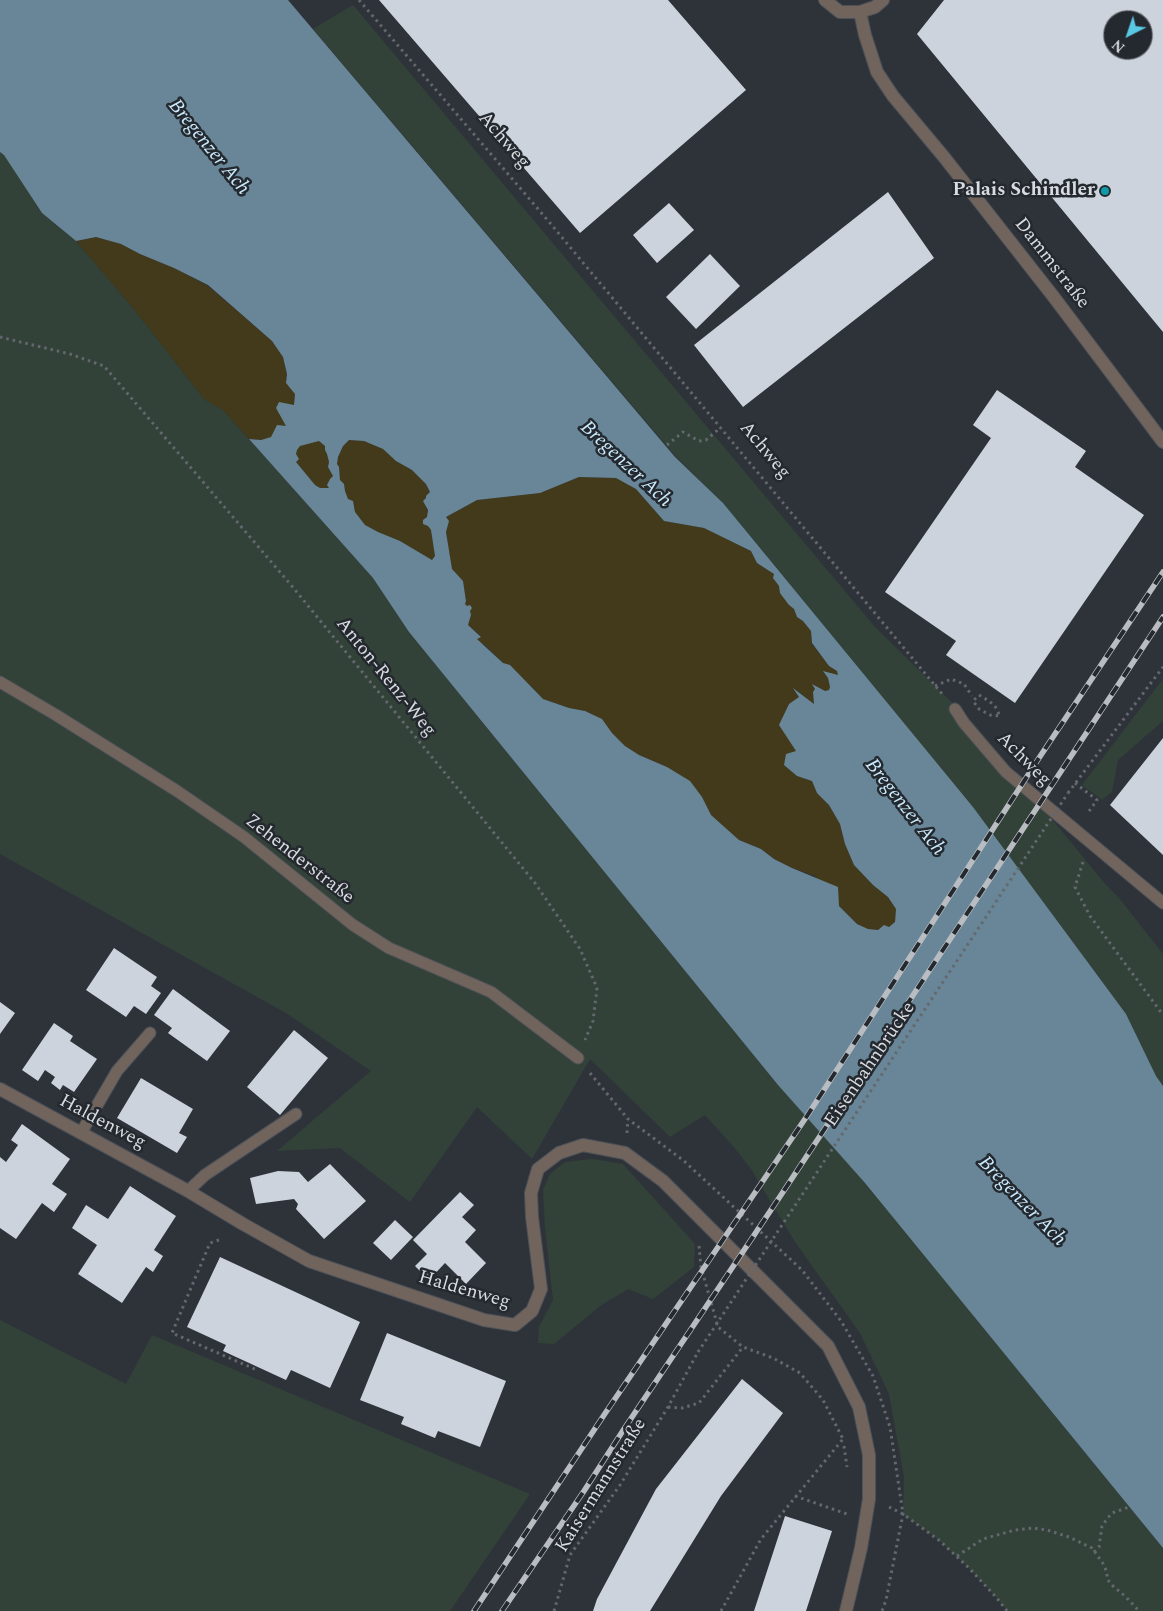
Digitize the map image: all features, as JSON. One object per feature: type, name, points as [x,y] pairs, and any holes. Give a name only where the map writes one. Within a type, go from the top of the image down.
[{"type":"street","points":[[825,0],[840,12],[860,12],[875,7],[882,0]]},
{"type":"street","name":"Dammstraße","points":[[860,12],[864,35],[877,72],[893,96],[1047,288],[1163,442]]},
{"type":"street","name":"Haldenweg","points":[[0,1089],[188,1191],[309,1261],[484,1320],[515,1325],[532,1311],[541,1289],[531,1193],[538,1169],[559,1153],[583,1145],[625,1153],[663,1181],[828,1346],[858,1407],[869,1455],[869,1499],[861,1548],[846,1611]]},
{"type":"lane","name":"Zehenderstraße","points":[[0,682],[177,791],[244,837],[353,925],[389,948],[491,992],[578,1058]]},
{"type":"lane","name":"Achweg","points":[[955,709],[1006,772],[1163,903]]},
{"type":"lane","points":[[81,1133],[117,1070],[150,1033]]},
{"type":"lane","points":[[188,1191],[205,1175],[296,1114]]},
{"type":"path","name":"Achweg","points":[[359,0],[556,231],[955,709]]},
{"type":"path","name":"Anton-Renz-Weg","points":[[0,337],[70,354],[104,366],[291,585],[535,883],[580,949],[596,988],[593,1021],[578,1058]]},
{"type":"path","points":[[666,445],[683,432],[699,441],[706,440],[720,428]]},
{"type":"path","name":"Eisenbahnbrücke","points":[[698,1352],[1074,783],[1163,667]]},
{"type":"path","points":[[935,686],[952,679],[964,684],[975,698],[973,700],[979,709],[990,716],[1000,716],[989,701],[979,695],[975,698]]},
{"type":"path","points":[[1074,783],[1097,800],[1075,831]]},
{"type":"path","points":[[1095,847],[1083,862],[1074,887],[1090,916],[1163,1015]]},
{"type":"path","points":[[578,1058],[628,1119]]},
{"type":"path","points":[[696,1215],[701,1267],[718,1327],[743,1347],[773,1358],[800,1372],[823,1400],[843,1438],[847,1472]]},
{"type":"path","points":[[219,1240],[210,1243],[172,1333],[257,1370]]},
{"type":"path","name":"Kaisermannstraße","points":[[668,1407],[682,1408],[699,1403],[743,1347]]},
{"type":"path","name":"Kaisermannstraße","points":[[554,1611],[570,1555],[620,1485],[668,1407],[698,1352]]},
{"type":"path","points":[[721,1611],[761,1540],[843,1438]]},
{"type":"path","points":[[795,1496],[850,1515],[850,1506]]},
{"type":"path","points":[[1094,1552],[1098,1547],[1102,1526],[1106,1519],[1112,1513],[1129,1507]]},
{"type":"path","points":[[882,1611],[886,1600],[903,1514],[957,1556],[1007,1611]]},
{"type":"path","points":[[957,1556],[983,1539],[1015,1530],[1033,1528],[1047,1530],[1092,1548],[1104,1565],[1107,1579],[1112,1586],[1139,1611]]},
{"type":"green space","points":[[353,5],[875,627],[974,724],[1106,885],[1119,898],[1163,954],[1163,1086],[1156,1076],[1126,1014],[973,807],[723,503],[676,457],[313,29]]},
{"type":"green space","points":[[0,152],[4,154],[42,213],[76,241],[133,308],[204,399],[223,410],[373,578],[409,632],[778,1085],[865,1183],[1163,1548],[1163,1611],[1007,1611],[969,1568],[940,1541],[903,1514],[904,1477],[889,1394],[860,1333],[795,1242],[751,1169],[705,1115],[670,1137],[590,1059],[532,1159],[477,1107],[410,1202],[340,1148],[277,1151],[371,1071],[286,1013],[0,854]]},
{"type":"green space","points":[[1163,679],[1163,721],[1118,760],[1112,792],[1102,800],[1082,785]]},
{"type":"green space","points":[[592,1159],[623,1164],[695,1244],[694,1267],[653,1299],[628,1289],[600,1306],[554,1344],[538,1343],[539,1327],[553,1300],[543,1190],[550,1174],[565,1162]]},
{"type":"green space","points":[[0,1320],[126,1384],[152,1335],[530,1494],[450,1611],[0,1611]]},
{"type":"sand","points":[[96,237],[121,244],[208,286],[272,341],[283,357],[287,374],[286,383],[295,394],[294,405],[286,426],[281,426],[271,437],[261,440],[249,439],[223,410],[204,399],[133,308],[76,241]]},
{"type":"sand","points":[[349,440],[364,441],[383,449],[396,461],[412,470],[426,484],[430,493],[426,498],[428,526],[431,530],[435,556],[432,560],[400,541],[365,525],[355,512],[353,501],[348,499],[344,484],[340,480],[337,464],[343,446]]},
{"type":"sand","points":[[319,441],[325,446],[329,462],[328,467],[333,476],[329,488],[320,488],[315,485],[296,462],[299,459],[296,454],[300,445]]},
{"type":"sand","points":[[579,477],[616,478],[636,489],[664,521],[704,528],[751,551],[757,563],[774,574],[773,578],[789,605],[794,609],[797,617],[811,631],[812,644],[829,666],[837,671],[839,676],[823,672],[828,678],[830,687],[829,690],[825,691],[813,685],[815,690],[813,692],[814,704],[795,689],[799,697],[796,751],[797,776],[812,781],[817,793],[829,805],[840,824],[845,844],[854,865],[873,885],[888,897],[896,909],[895,923],[878,930],[868,929],[857,924],[839,906],[815,876],[792,868],[774,859],[761,849],[739,840],[711,815],[702,797],[667,767],[639,755],[625,746],[601,719],[585,711],[569,708],[543,699],[477,639],[481,636],[468,625],[471,615],[465,604],[463,581],[452,570],[446,532],[449,521],[446,517],[477,500],[540,493]]},
{"type":"water","name":"Bregenzer Ach","points":[[0,0],[288,0],[675,457],[723,503],[973,807],[1126,1014],[1156,1076],[1163,1086],[1163,1548],[865,1183],[778,1085],[409,632],[373,578],[249,439],[261,440],[271,437],[277,425],[286,426],[276,408],[279,402],[294,405],[295,394],[286,383],[287,374],[283,357],[272,341],[208,285],[121,244],[96,237],[76,241],[42,213],[4,155],[0,152]],"holes":[[[349,440],[364,441],[383,449],[396,461],[412,470],[426,484],[430,492],[423,501],[428,510],[423,524],[431,530],[435,556],[432,560],[400,541],[365,525],[355,512],[353,501],[348,499],[344,484],[340,480],[337,464],[343,446]],[[319,441],[325,446],[329,462],[328,467],[333,476],[327,485],[329,488],[320,488],[315,485],[296,462],[299,459],[296,454],[300,446]],[[579,477],[616,478],[636,489],[664,521],[704,528],[751,551],[757,563],[774,574],[773,578],[779,586],[780,593],[794,609],[797,617],[811,631],[812,643],[829,666],[837,671],[838,675],[823,671],[828,678],[829,690],[825,691],[812,684],[815,689],[813,692],[814,704],[793,688],[799,697],[789,704],[779,725],[796,751],[786,754],[784,765],[797,776],[812,781],[817,793],[829,805],[840,824],[845,844],[854,865],[873,885],[888,897],[896,909],[895,922],[889,927],[884,925],[878,930],[868,929],[857,924],[839,906],[838,887],[792,868],[774,859],[761,849],[739,840],[711,815],[702,797],[690,781],[625,746],[602,719],[585,711],[569,708],[543,699],[510,665],[503,663],[477,639],[481,637],[468,625],[472,608],[470,605],[467,606],[465,604],[463,581],[452,569],[446,532],[449,521],[446,517],[477,500],[540,493]]]},
{"type":"building","points":[[379,0],[668,0],[746,90],[580,233]]},
{"type":"building","name":"Palais Schindler","points":[[944,0],[1163,0],[1163,332],[917,34]]},
{"type":"building","points":[[888,192],[934,258],[743,407],[694,345]]},
{"type":"building","points":[[669,203],[694,230],[657,263],[633,235]]},
{"type":"building","points":[[710,254],[740,286],[696,329],[666,297]]},
{"type":"building","points":[[997,390],[1086,451],[1075,467],[1144,515],[1015,703],[946,655],[956,641],[885,592],[991,438],[973,425]]},
{"type":"building","points":[[1163,738],[1163,855],[1110,805]]},
{"type":"building","points":[[114,948],[157,977],[151,986],[161,993],[146,1014],[134,1006],[126,1017],[86,990]]},
{"type":"building","points":[[173,989],[230,1031],[207,1061],[168,1033],[172,1028],[154,1015]]},
{"type":"building","points":[[0,1002],[15,1013],[0,1034]]},
{"type":"building","points":[[54,1023],[73,1036],[70,1041],[97,1059],[74,1092],[63,1085],[60,1090],[51,1083],[55,1077],[45,1070],[38,1081],[22,1070]]},
{"type":"building","points":[[294,1030],[328,1058],[280,1115],[247,1087]]},
{"type":"building","points":[[141,1078],[193,1109],[179,1133],[187,1137],[177,1153],[117,1118]]},
{"type":"building","points":[[22,1124],[70,1159],[52,1184],[67,1194],[54,1212],[42,1203],[16,1239],[0,1228],[0,1157],[6,1162],[18,1145],[11,1140]]},
{"type":"building","points":[[330,1164],[366,1201],[324,1239],[296,1209],[298,1204],[294,1199],[256,1204],[250,1178],[278,1171],[299,1172],[308,1182]]},
{"type":"building","points":[[130,1186],[176,1216],[154,1250],[163,1256],[153,1272],[146,1267],[122,1303],[78,1274],[97,1245],[72,1228],[86,1205],[108,1219]]},
{"type":"building","points":[[460,1192],[474,1205],[462,1217],[476,1230],[465,1242],[486,1263],[466,1284],[445,1263],[429,1280],[415,1266],[427,1254],[413,1240]]},
{"type":"building","points":[[395,1220],[413,1237],[391,1260],[373,1243]]},
{"type":"building","points":[[220,1257],[360,1322],[330,1388],[291,1370],[286,1380],[223,1351],[226,1345],[187,1327]]},
{"type":"building","points":[[387,1333],[506,1381],[480,1447],[438,1431],[435,1438],[401,1424],[404,1417],[360,1400]]},
{"type":"building","points":[[742,1379],[783,1413],[721,1496],[650,1611],[593,1611],[597,1599],[656,1489]]},
{"type":"building","points":[[785,1516],[832,1531],[806,1611],[754,1611]]},
{"type":"railway","points":[[474,1611],[604,1415],[807,1116],[1039,758],[1163,572]]},
{"type":"railway","points":[[502,1611],[781,1195],[1163,617]]},
{"type":"place","name":"Palais Schindler","points":[[1105,191]]}]
